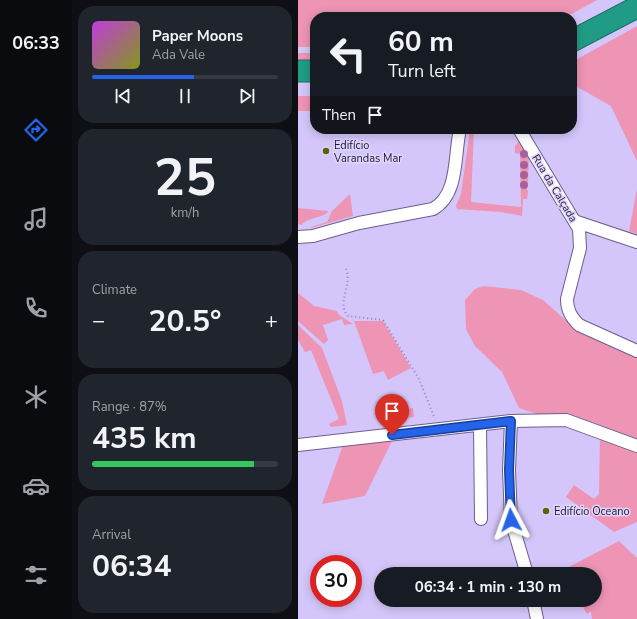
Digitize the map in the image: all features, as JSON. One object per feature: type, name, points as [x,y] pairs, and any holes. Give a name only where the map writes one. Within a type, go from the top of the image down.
[{"type":"highway","points":[[577,38],[606,17],[622,0]]},
{"type":"highway","points":[[577,26],[637,6]]},
{"type":"highway","points":[[298,71],[310,71]]},
{"type":"highway","points":[[298,85],[310,85]]},
{"type":"street","points":[[298,237],[313,236],[358,223],[433,209],[439,206],[446,199],[451,189],[459,134]]},
{"type":"street","name":"Rua da Calçada","points":[[522,134],[580,229],[580,248],[567,299],[569,313],[578,325],[637,351]]},
{"type":"street","points":[[577,222],[637,242]]},
{"type":"street","points":[[298,445],[511,421],[566,420],[637,446]]},
{"type":"street","points":[[511,421],[509,470],[511,520],[525,567]]},
{"type":"street","points":[[480,425],[481,519]]},
{"type":"street","points":[[535,607],[538,619]]},
{"type":"path","points":[[346,269],[348,273],[347,291],[343,307],[344,311],[348,316],[383,320],[419,379],[439,430]]},
{"type":"shaded area","points":[[298,0],[597,0],[575,12],[310,12],[310,47],[298,47]]},
{"type":"shaded area","points":[[637,26],[637,161],[611,106],[577,87],[577,59]]},
{"type":"shaded area","points":[[298,53],[310,53],[310,63],[298,63]]},
{"type":"shaded area","points":[[298,96],[310,96],[310,111],[298,111]]},
{"type":"shaded area","points":[[469,134],[474,134],[471,202],[521,207],[520,154],[515,153],[515,146],[520,140],[529,155],[528,182],[526,186],[528,192],[527,199],[523,199],[522,216],[501,212],[457,209],[456,206],[461,194]]},
{"type":"shaded area","points":[[637,189],[637,234],[629,231]]},
{"type":"shaded area","points":[[350,194],[353,216],[311,228],[327,222],[332,211]]},
{"type":"shaded area","points":[[298,208],[328,211],[324,215],[304,222],[301,225],[298,224]]},
{"type":"shaded area","points":[[483,286],[521,290],[543,300],[571,325],[637,352],[637,439],[589,421],[565,415],[540,415],[519,408],[502,372],[475,346],[466,329],[465,300],[475,289]]},
{"type":"shaded area","points":[[298,293],[314,306],[337,311],[339,315],[353,324],[344,325],[342,319],[323,325],[328,340],[324,344],[298,321]]},
{"type":"shaded area","points":[[354,321],[383,321],[411,368],[388,380],[384,371],[373,374]]},
{"type":"shaded area","points":[[298,325],[322,348],[342,401],[347,425],[331,427],[329,424],[339,419],[311,350],[305,352],[298,340]]},
{"type":"shaded area","points":[[413,408],[414,417],[381,421],[381,418],[407,415],[407,409]]},
{"type":"shaded area","points":[[600,437],[637,452],[637,522],[614,532],[566,497],[574,485],[594,499],[599,494]]},
{"type":"shaded area","points":[[393,439],[365,496],[322,504],[343,445]]},
{"type":"shaded area","points":[[619,541],[637,558],[637,619],[592,619],[591,611],[587,614],[583,607],[602,607],[602,567],[569,567]]},
{"type":"place","name":"Edifício Varandas Mar","points":[[326,151]]},
{"type":"place","name":"Edifício Oceano","points":[[546,511]]},
{"type":"route","points":[[392,435],[511,421],[509,492],[511,520]]}]
